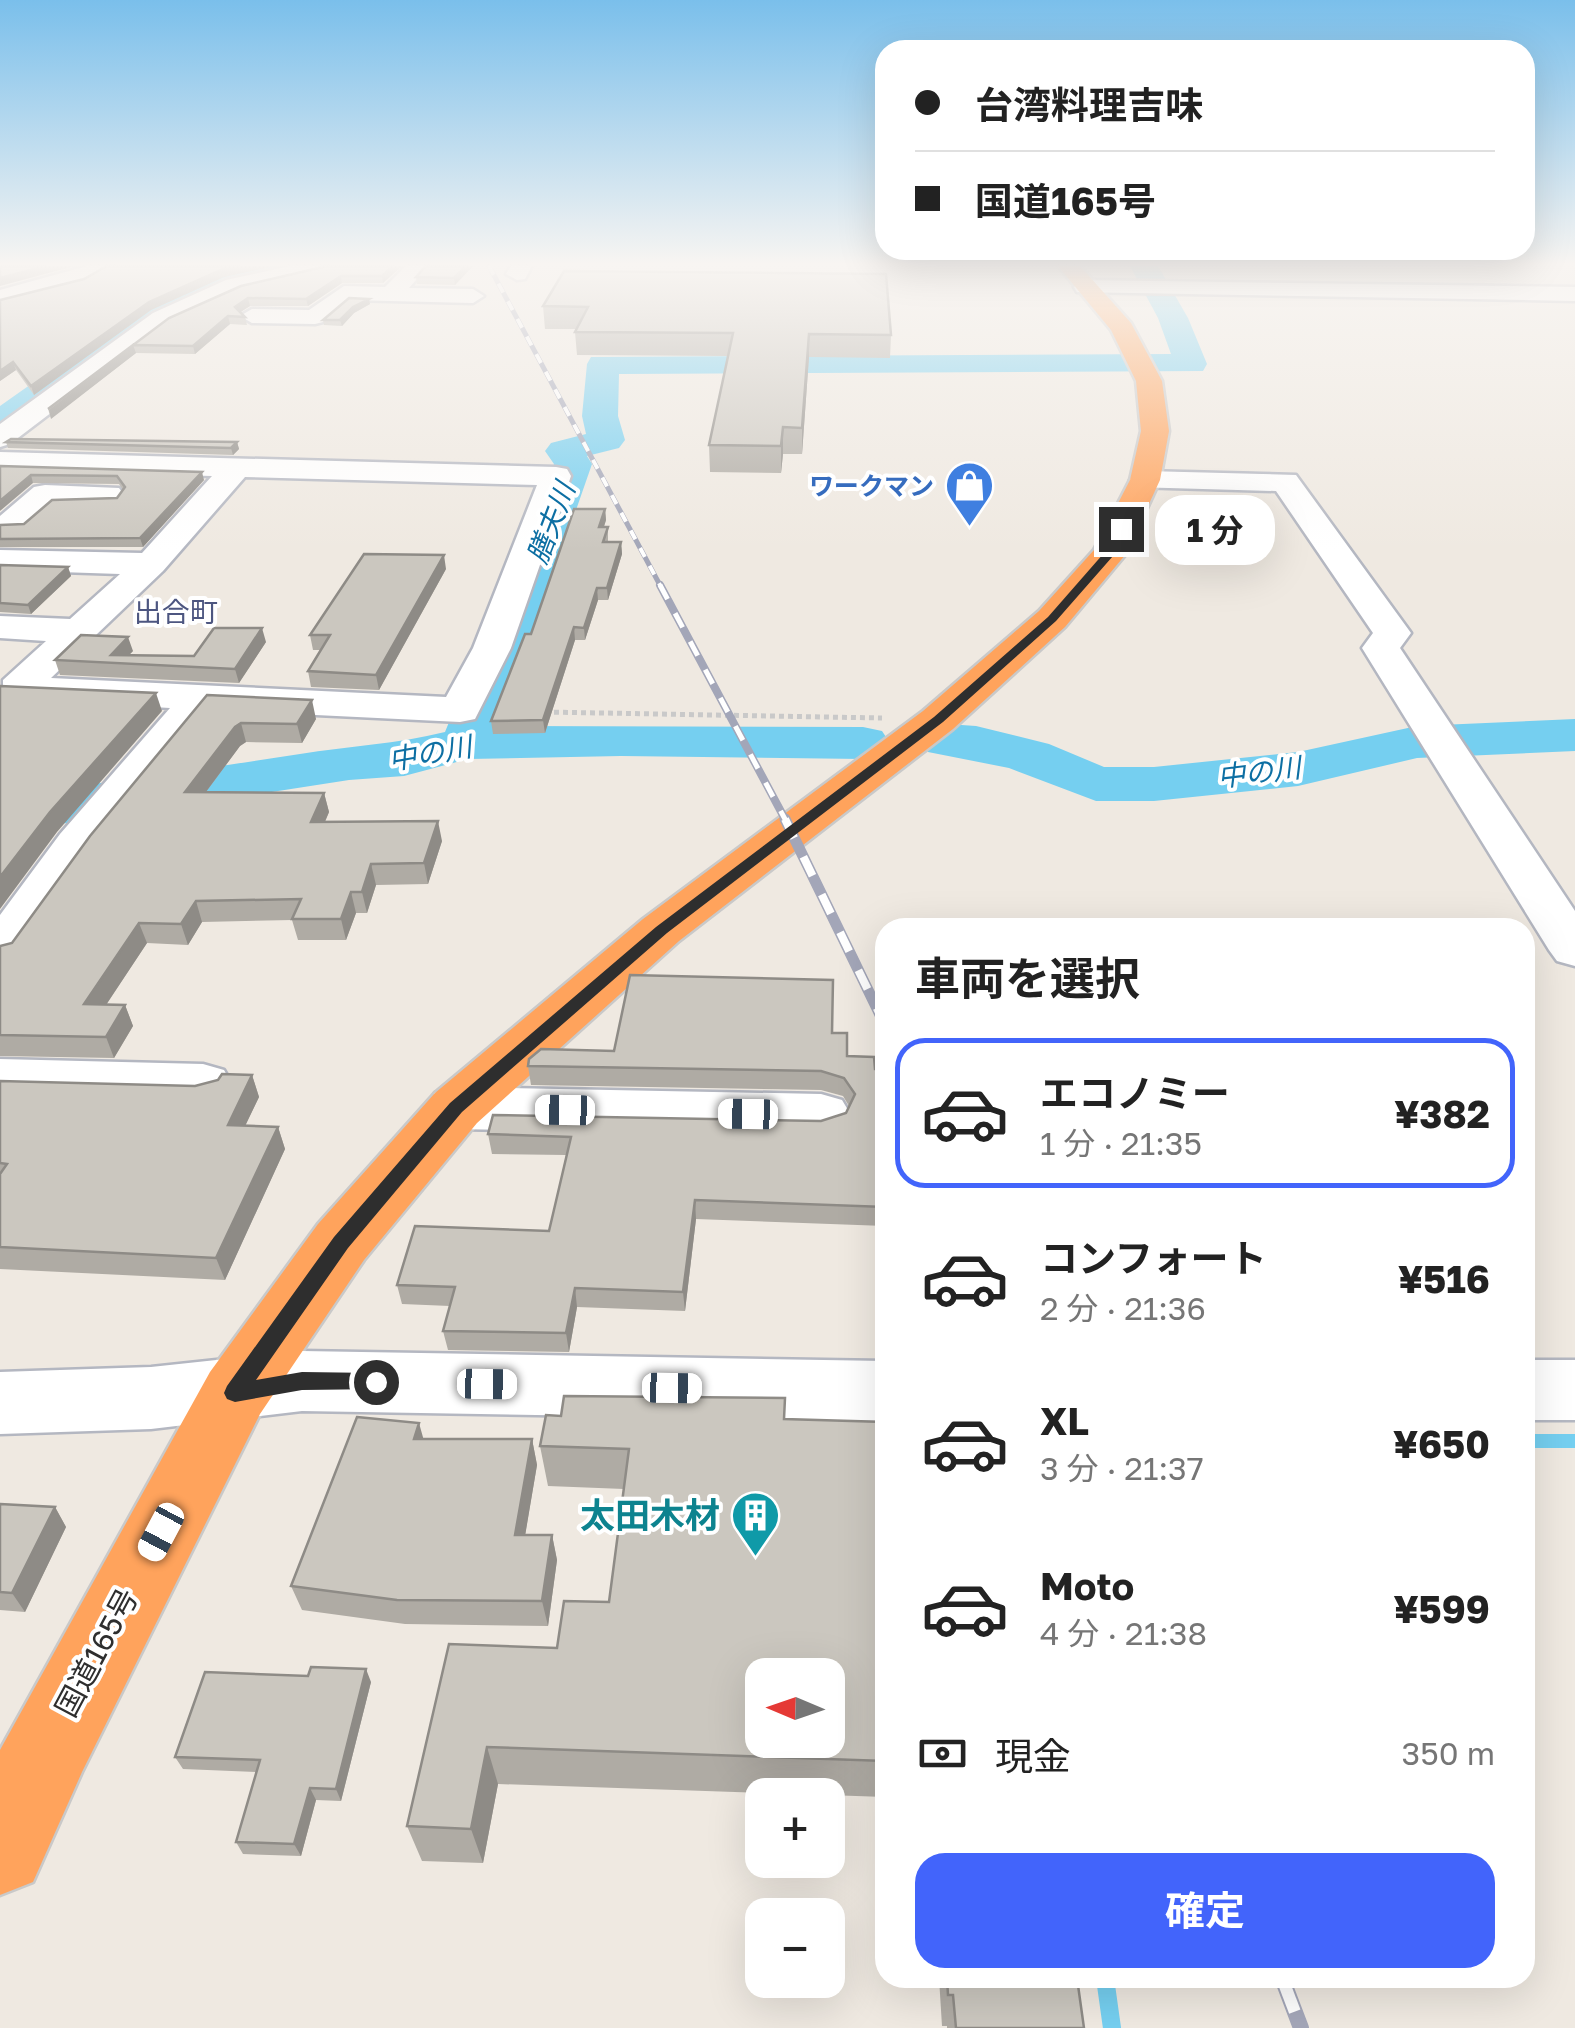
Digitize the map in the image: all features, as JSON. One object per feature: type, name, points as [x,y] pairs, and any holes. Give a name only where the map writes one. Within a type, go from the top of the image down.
[{"type":"highway","name":"国道165号","points":[[0,1849],[51,1740],[235,1393],[341,1242],[456,1108],[662,930],[938,720],[1052,619],[1109,554],[1145,480],[1155,431],[1149,381],[1139,361]]},
{"type":"street","points":[[0,438],[104,361]]},
{"type":"street","points":[[0,461],[237,467],[344,479],[444,482],[556,476],[492,648],[460,710],[16,689],[151,564],[158,511]]},
{"type":"street","points":[[4,514],[158,511],[237,467]]},
{"type":"street","points":[[1145,480],[1285,482],[1392,633],[1381,648],[1575,950]]},
{"type":"street","points":[[4,514],[44,494],[158,511]]},
{"type":"street","points":[[0,560],[151,564]]},
{"type":"street","points":[[0,627],[78,631]]},
{"type":"street","points":[[0,951],[77,844],[118,800],[199,699]]},
{"type":"street","points":[[0,1080],[203,1084]]},
{"type":"street","points":[[456,1108],[821,1115]]},
{"type":"street","points":[[0,1403],[141,1402],[235,1393],[302,1381],[875,1391]]},
{"type":"street","points":[[1535,1390],[1575,1390]]},
{"type":"path","points":[[526,712],[938,720]]},
{"type":"building","points":[[0,361],[67,361],[31,386],[13,362],[0,371]]},
{"type":"building","points":[[727,361],[807,361],[802,428],[783,427],[781,446],[709,445]]},
{"type":"building","points":[[6,442],[237,442],[231,448]]},
{"type":"building","points":[[0,466],[202,472],[140,538],[0,539],[0,525],[24,524],[52,500],[117,498],[125,487],[117,476],[31,475],[0,501]]},
{"type":"building","points":[[574,509],[605,509],[599,527],[608,527],[603,542],[621,542],[607,588],[597,588],[584,628],[574,627],[543,720],[491,721],[525,634],[531,634]]},
{"type":"building","points":[[364,554],[444,555],[376,675],[308,671],[330,635],[310,635]]},
{"type":"building","points":[[0,565],[68,567],[28,605],[0,603]]},
{"type":"building","points":[[214,628],[262,628],[235,669],[55,660],[81,635],[128,637],[111,655],[194,656]]},
{"type":"building","points":[[0,686],[156,693],[50,812],[0,877]]},
{"type":"building","points":[[207,695],[312,700],[297,724],[241,723],[235,727],[185,792],[324,793],[311,822],[438,821],[424,863],[371,864],[362,892],[351,892],[341,919],[292,919],[301,899],[196,901],[181,924],[139,923],[84,1004],[125,1005],[106,1037],[0,1035],[0,946],[12,943],[90,836]]},
{"type":"building","points":[[630,975],[833,980],[832,1033],[847,1033],[847,1056],[874,1057],[875,1207],[695,1200],[683,1292],[575,1288],[566,1333],[443,1331],[455,1287],[397,1285],[415,1226],[549,1231],[571,1137],[488,1134],[493,1115],[821,1121],[846,1113],[855,1094],[844,1078],[821,1071],[528,1066],[529,1059],[541,1049],[614,1051]]},
{"type":"building","points":[[222,1074],[252,1075],[228,1125],[278,1127],[216,1258],[0,1247],[0,1174],[7,1164],[0,1163],[0,1081],[195,1086],[218,1080]]},
{"type":"building","name":"太田木材","points":[[564,1396],[785,1398],[784,1419],[875,1422],[875,1761],[800,1758],[845,1758],[845,1658],[745,1658],[745,1756],[487,1747],[471,1829],[407,1826],[449,1644],[557,1648],[564,1601],[609,1602],[629,1449],[540,1446],[546,1415],[561,1416]]},
{"type":"building","points":[[357,1417],[419,1423],[414,1439],[532,1439],[515,1535],[552,1535],[542,1601],[397,1600],[291,1586]]},
{"type":"building","points":[[0,1504],[55,1507],[12,1593],[0,1592]]},
{"type":"building","points":[[311,1667],[366,1669],[336,1789],[310,1788],[294,1844],[236,1842],[260,1760],[175,1757],[205,1672],[308,1676]]},
{"type":"building","points":[[948,1988],[1078,1988],[1084,2028],[956,2028],[953,1995],[948,1995]]},
{"type":"waterway","points":[[0,423],[85,361]]},
{"type":"waterway","name":"膳夫川","points":[[468,743],[573,464],[564,451],[606,440],[600,416],[603,364],[1191,364],[1190,361]]},
{"type":"waterway","name":"中の川","points":[[947,740],[976,742],[1029,756],[1096,784],[1154,784],[1298,769],[1417,742],[1575,735]]},
{"type":"waterway","name":"中の川","points":[[0,812],[87,804],[349,763],[404,759],[468,743]]},
{"type":"waterway","name":"中の川","points":[[468,743],[863,743]]},
{"type":"waterway","points":[[1535,1441],[1575,1441]]},
{"type":"waterway","points":[[1106,1988],[1112,2028]]},
{"type":"railway","points":[[540,361],[661,587]]},
{"type":"railway","points":[[660,585],[786,820]]},
{"type":"railway","points":[[786,820],[875,1004]]},
{"type":"railway","points":[[1286,1988],[1301,2028]]},
{"type":"place","name":"ワークマン","points":[[969,528]]},
{"type":"place","name":"太田木材","points":[[755,1558]]},
{"type":"district","name":"出合町","points":[[176,612]]},
{"type":"route","points":[[376,1382],[302,1381],[235,1393],[341,1242],[456,1108],[662,930],[938,720],[1052,619],[1109,554],[1121,529]]}]
